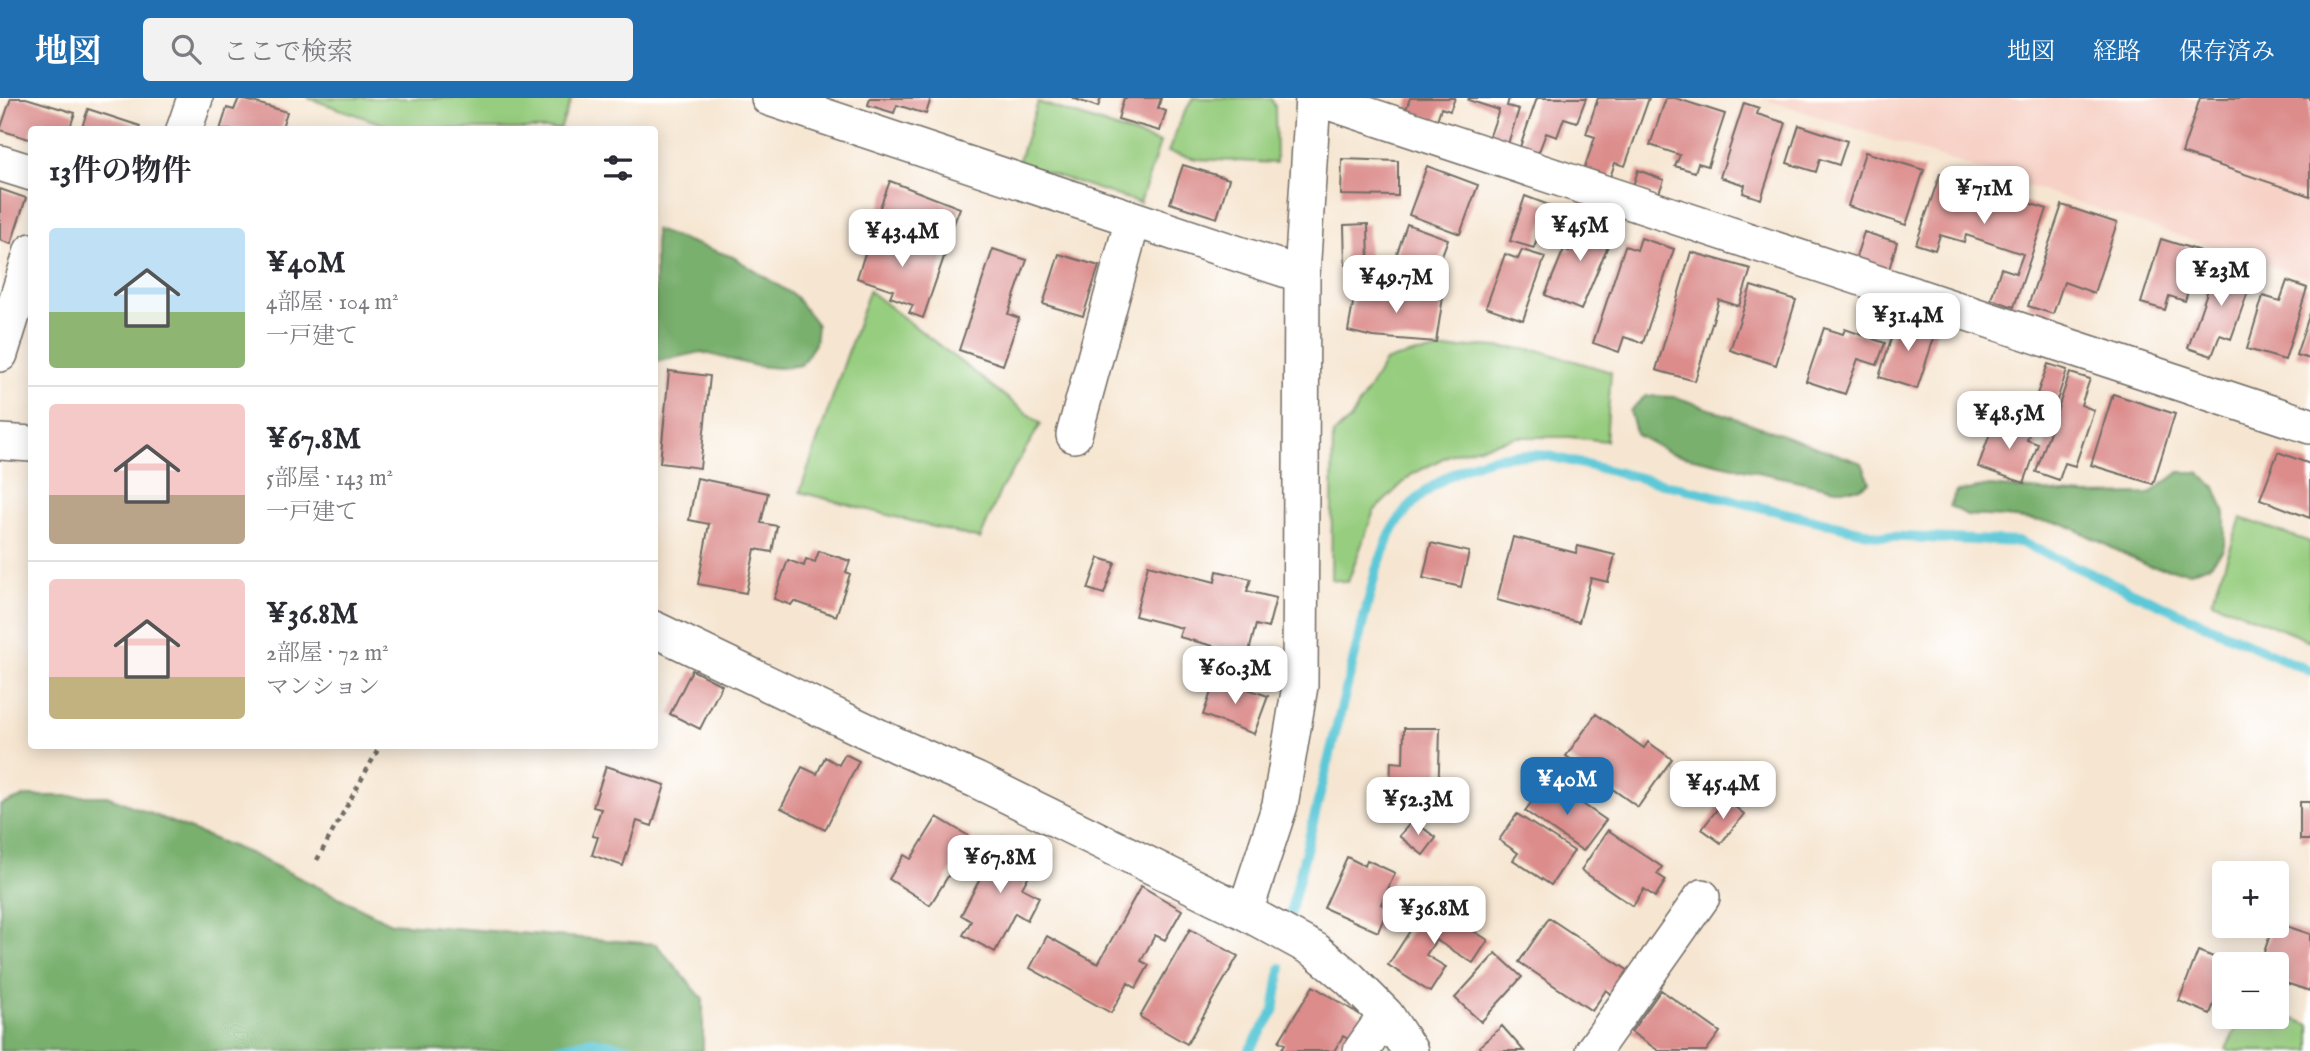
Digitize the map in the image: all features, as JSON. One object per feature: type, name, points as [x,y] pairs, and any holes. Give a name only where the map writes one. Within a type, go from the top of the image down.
[{"type":"street","points":[[185,126],[195,98]]},
{"type":"street","points":[[769,98],[1302,275]]},
{"type":"street","points":[[1245,912],[1280,805],[1300,686],[1302,275],[1315,98],[2310,426]]},
{"type":"street","points":[[0,163],[28,172]]},
{"type":"street","points":[[1074,435],[1133,219]]},
{"type":"street","points":[[0,354],[28,264]]},
{"type":"street","points":[[0,442],[28,444]]},
{"type":"street","points":[[658,631],[898,746],[976,779],[1245,912],[1315,950],[1349,978],[1386,1015],[1410,1051]]},
{"type":"street","points":[[1593,1051],[1702,897]]},
{"type":"street","points":[[1361,1051],[1386,1015]]},
{"type":"path","points":[[317,860],[378,749]]},
{"type":"shaded area","points":[[1762,98],[2310,98],[2310,279]]},
{"type":"green space","points":[[308,98],[572,98],[561,126],[388,126]]},
{"type":"green space","points":[[1193,98],[1271,98],[1275,106],[1276,163],[1196,159],[1168,152]]},
{"type":"green space","points":[[1038,102],[1160,143],[1140,203],[1018,163]]},
{"type":"green space","points":[[658,231],[733,257],[795,296],[817,325],[815,344],[801,365],[780,368],[756,366],[701,352],[658,361]]},
{"type":"green space","points":[[869,291],[1041,424],[1001,489],[980,539],[800,492]]},
{"type":"green space","points":[[1482,346],[1538,350],[1611,372],[1606,441],[1570,437],[1517,437],[1449,455],[1411,475],[1374,511],[1348,582],[1331,579],[1333,434],[1350,420],[1385,361],[1417,353]]},
{"type":"green space","points":[[1645,396],[1676,397],[1862,463],[1870,482],[1858,489],[1836,489],[1670,453],[1637,435],[1630,411]]},
{"type":"green space","points":[[2179,472],[2198,472],[2215,487],[2225,513],[2223,550],[2211,564],[2191,572],[2148,566],[2065,524],[1967,515],[1950,506],[1956,492],[1990,486],[2084,495],[2149,494]]},
{"type":"green space","points":[[2241,518],[2310,542],[2310,641],[2212,601]]},
{"type":"green space","points":[[25,796],[107,796],[251,854],[391,923],[656,944],[703,999],[703,1051],[0,1051],[0,805]]},
{"type":"green space","points":[[2289,1017],[2310,1025],[2310,1051],[2226,1049],[2236,1029],[2289,1029]]},
{"type":"building","points":[[11,98],[26,98],[75,113],[70,126],[28,126],[28,139],[0,130]]},
{"type":"building","points":[[239,98],[287,112],[282,126],[221,126],[227,108],[234,110]]},
{"type":"building","points":[[870,98],[931,98],[926,114],[897,105],[894,113],[868,105]]},
{"type":"building","points":[[1072,98],[1101,98],[1098,107]]},
{"type":"building","points":[[1124,98],[1161,98],[1158,108],[1166,111],[1160,131],[1118,119]]},
{"type":"building","points":[[1410,98],[1455,98],[1450,111],[1441,108],[1437,120],[1406,110]]},
{"type":"building","points":[[1509,98],[1507,106],[1519,109],[1507,147],[1488,141],[1499,110],[1468,100]]},
{"type":"building","points":[[1537,98],[1586,98],[1577,122],[1564,118],[1557,137],[1546,133],[1537,157],[1519,150]]},
{"type":"building","points":[[1598,98],[1649,98],[1625,166],[1615,163],[1609,180],[1583,172],[1595,137],[1586,134]]},
{"type":"building","points":[[1666,98],[1675,98],[1725,114],[1708,166],[1698,163],[1695,172],[1675,166],[1680,155],[1650,145]]},
{"type":"building","points":[[2200,98],[2310,98],[2310,196],[2182,153]]},
{"type":"building","points":[[1744,103],[1759,108],[1757,114],[1786,123],[1761,199],[1743,193],[1745,185],[1720,177]]},
{"type":"building","points":[[88,109],[140,126],[82,126]]},
{"type":"building","points":[[1799,125],[1847,141],[1839,165],[1820,159],[1816,172],[1787,163]]},
{"type":"building","points":[[1865,152],[1924,170],[1906,225],[1848,206]]},
{"type":"building","points":[[1342,159],[1398,161],[1398,196],[1341,195]]},
{"type":"building","points":[[1183,165],[1229,179],[1217,218],[1170,203]]},
{"type":"building","points":[[1427,166],[1478,185],[1460,234],[1409,215]]},
{"type":"building","points":[[1638,170],[1664,180],[1658,195],[1633,186]]},
{"type":"building","points":[[1940,174],[2047,209],[2014,307],[1991,299],[2001,268],[2016,273],[2023,254],[1966,235],[1964,242],[1940,235],[1935,250],[1916,244]]},
{"type":"building","points":[[890,181],[960,208],[944,249],[874,223]]},
{"type":"building","points":[[0,189],[26,198],[11,244],[0,240]]},
{"type":"building","points":[[1525,196],[1549,205],[1534,248],[1510,241]]},
{"type":"building","points":[[2062,205],[2117,223],[2094,293],[2064,282],[2053,314],[2028,306]]},
{"type":"building","points":[[1583,215],[1615,229],[1581,310],[1545,295],[1564,249],[1569,251]]},
{"type":"building","points":[[1368,224],[1369,264],[1345,265],[1344,225]]},
{"type":"building","points":[[1407,224],[1448,239],[1432,282],[1392,268]]},
{"type":"building","points":[[873,229],[945,254],[923,318],[909,313],[913,305],[890,297],[893,290],[857,278]]},
{"type":"building","points":[[1864,232],[1897,242],[1888,273],[1854,263]]},
{"type":"building","points":[[1641,238],[1674,249],[1643,343],[1624,337],[1619,352],[1593,343],[1625,246],[1637,250]]},
{"type":"building","points":[[2161,239],[2200,251],[2185,301],[2169,296],[2165,310],[2141,303]]},
{"type":"building","points":[[993,249],[1027,260],[1008,314],[1019,318],[1003,365],[959,350]]},
{"type":"building","points":[[1522,250],[1545,257],[1523,320],[1486,307],[1505,254],[1518,259]]},
{"type":"building","points":[[1691,252],[1751,269],[1739,306],[1719,300],[1695,381],[1656,370]]},
{"type":"building","points":[[1059,254],[1099,266],[1083,316],[1043,304]]},
{"type":"building","points":[[2217,263],[2254,275],[2231,339],[2220,335],[2212,356],[2188,348]]},
{"type":"building","points":[[2287,281],[2307,288],[2285,360],[2247,349],[2263,296],[2280,301]]},
{"type":"building","points":[[1751,286],[1796,300],[1776,365],[1730,350]]},
{"type":"building","points":[[1356,287],[1398,296],[1399,287],[1443,297],[1436,342],[1373,337],[1348,331]]},
{"type":"building","points":[[2310,313],[2310,359],[2296,355]]},
{"type":"building","points":[[1898,317],[1937,329],[1917,389],[1879,377]]},
{"type":"building","points":[[1824,328],[1843,334],[1845,329],[1885,343],[1877,365],[1858,359],[1845,394],[1806,381]]},
{"type":"building","points":[[2048,364],[2067,370],[2057,400],[2037,394]]},
{"type":"building","points":[[669,371],[710,376],[700,468],[660,463]]},
{"type":"building","points":[[2070,373],[2090,379],[2081,405],[2094,410],[2075,466],[2065,463],[2059,480],[2036,472]]},
{"type":"building","points":[[2113,394],[2175,414],[2153,484],[2091,465]]},
{"type":"building","points":[[1996,417],[2031,429],[2027,440],[2038,444],[2024,483],[1978,467]]},
{"type":"building","points":[[2278,452],[2310,464],[2310,518],[2260,499]]},
{"type":"building","points":[[697,478],[768,493],[761,523],[777,526],[772,552],[755,549],[746,593],[698,584],[709,524],[689,520]]},
{"type":"building","points":[[1513,537],[1576,553],[1578,546],[1615,555],[1608,582],[1591,578],[1579,622],[1497,600]]},
{"type":"building","points":[[1431,543],[1469,552],[1461,587],[1423,578]]},
{"type":"building","points":[[819,551],[850,561],[846,572],[850,574],[836,616],[794,601],[791,605],[774,599],[788,560],[804,566],[806,559],[815,562]]},
{"type":"building","points":[[1099,558],[1115,563],[1104,594],[1088,589]]},
{"type":"building","points":[[1148,565],[1215,582],[1217,571],[1251,579],[1247,591],[1276,598],[1268,628],[1256,625],[1248,655],[1179,637],[1182,628],[1135,616]]},
{"type":"building","points":[[692,670],[722,685],[700,729],[670,714]]},
{"type":"building","points":[[1216,678],[1268,696],[1254,734],[1203,715]]},
{"type":"building","points":[[1596,714],[1644,748],[1648,742],[1672,759],[1638,807],[1566,756]]},
{"type":"building","points":[[1404,728],[1440,728],[1438,808],[1389,807],[1391,762],[1403,763]]},
{"type":"building","points":[[845,754],[859,761],[825,830],[781,808],[802,767],[817,774],[825,757],[839,765]]},
{"type":"building","points":[[606,766],[665,785],[652,826],[637,821],[623,866],[592,855],[598,837],[592,836],[601,809],[593,807]]},
{"type":"building","points":[[1555,785],[1606,820],[1583,851],[1525,811],[1536,796],[1544,801]]},
{"type":"building","points":[[1725,799],[1744,814],[1721,843],[1702,829]]},
{"type":"building","points":[[2300,802],[2310,802],[2310,840],[2300,840]]},
{"type":"building","points":[[1517,814],[1574,851],[1551,885],[1513,860],[1518,853],[1499,840]]},
{"type":"building","points":[[937,817],[972,838],[930,905],[889,879],[904,855],[911,859]]},
{"type":"building","points":[[1413,820],[1436,838],[1423,855],[1399,836]]},
{"type":"building","points":[[1608,830],[1662,867],[1657,874],[1666,880],[1655,897],[1644,889],[1633,906],[1581,870]]},
{"type":"building","points":[[1002,837],[1039,857],[1022,888],[1039,897],[1027,920],[1015,913],[995,952],[963,935],[971,921],[961,915]]},
{"type":"building","points":[[1347,857],[1365,866],[1367,860],[1395,873],[1381,904],[1388,908],[1378,932],[1324,908]]},
{"type":"building","points":[[1141,886],[1182,910],[1165,940],[1155,935],[1141,961],[1149,965],[1136,988],[1128,983],[1111,1013],[1030,968],[1047,936],[1098,964]]},
{"type":"building","points":[[1428,903],[1488,940],[1473,963],[1436,940],[1426,955],[1446,967],[1430,992],[1388,965]]},
{"type":"building","points":[[1549,918],[1629,971],[1613,995],[1606,990],[1592,1011],[1519,962]]},
{"type":"building","points":[[2289,927],[2310,934],[2310,991],[2289,984],[2289,952],[2264,952],[2269,938],[2289,938]]},
{"type":"building","points":[[1190,929],[1238,956],[1187,1044],[1140,1017]]},
{"type":"building","points":[[2198,951],[2212,957],[2210,1014],[2179,1001]]},
{"type":"building","points":[[1496,953],[1522,977],[1481,1022],[1455,998]]},
{"type":"building","points":[[1313,986],[1367,1019],[1353,1042],[1343,1036],[1334,1051],[1280,1051],[1285,1044],[1279,1041]]},
{"type":"building","points":[[1661,990],[1720,1032],[1706,1051],[1659,1051],[1631,1032]]},
{"type":"building","points":[[1502,1026],[1524,1051],[1482,1051],[1479,1047]]},
{"type":"waterway","points":[[1289,918],[1376,570],[1393,529],[1416,501],[1446,478],[1480,462],[1498,457],[1549,456],[1880,536],[2020,542],[2310,671]]},
{"type":"waterway","points":[[1249,1051],[1274,1011],[1281,968]]},
{"type":"waterway","points":[[543,1051],[592,1041],[639,1051]]}]
